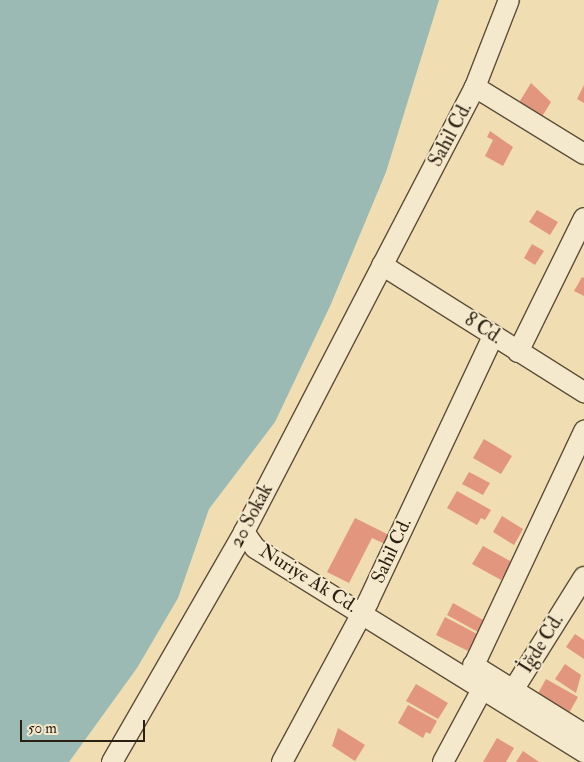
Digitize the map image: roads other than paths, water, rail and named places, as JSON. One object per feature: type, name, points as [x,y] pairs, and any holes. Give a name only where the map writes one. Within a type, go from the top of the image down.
[{"type":"street","name":"Sahil Cd.","points":[[382,265],[476,88],[509,0]]},
{"type":"street","points":[[476,88],[584,154]]},
{"type":"street","points":[[518,352],[584,218]]},
{"type":"street","name":"8 Cd.","points":[[382,265],[584,392]]},
{"type":"street","name":"20 Sokak","points":[[112,762],[244,532],[382,265]]},
{"type":"street","name":"Sahil Cd.","points":[[282,762],[366,608],[493,336]]},
{"type":"street","points":[[443,762],[484,686],[474,665],[584,431]]},
{"type":"street","name":"Nuriye Ak Cd.","points":[[244,532],[264,538],[584,752]]},
{"type":"street","name":"İğde Cd.","points":[[484,686],[515,687],[584,577]]},
{"type":"street","name":"Nuriye Ak Cd.","points":[[366,608],[515,687],[584,734]]},
{"type":"water","points":[[0,0],[439,0],[386,172],[331,304],[275,422],[209,509],[178,598],[137,668],[69,762],[0,762]]}]
